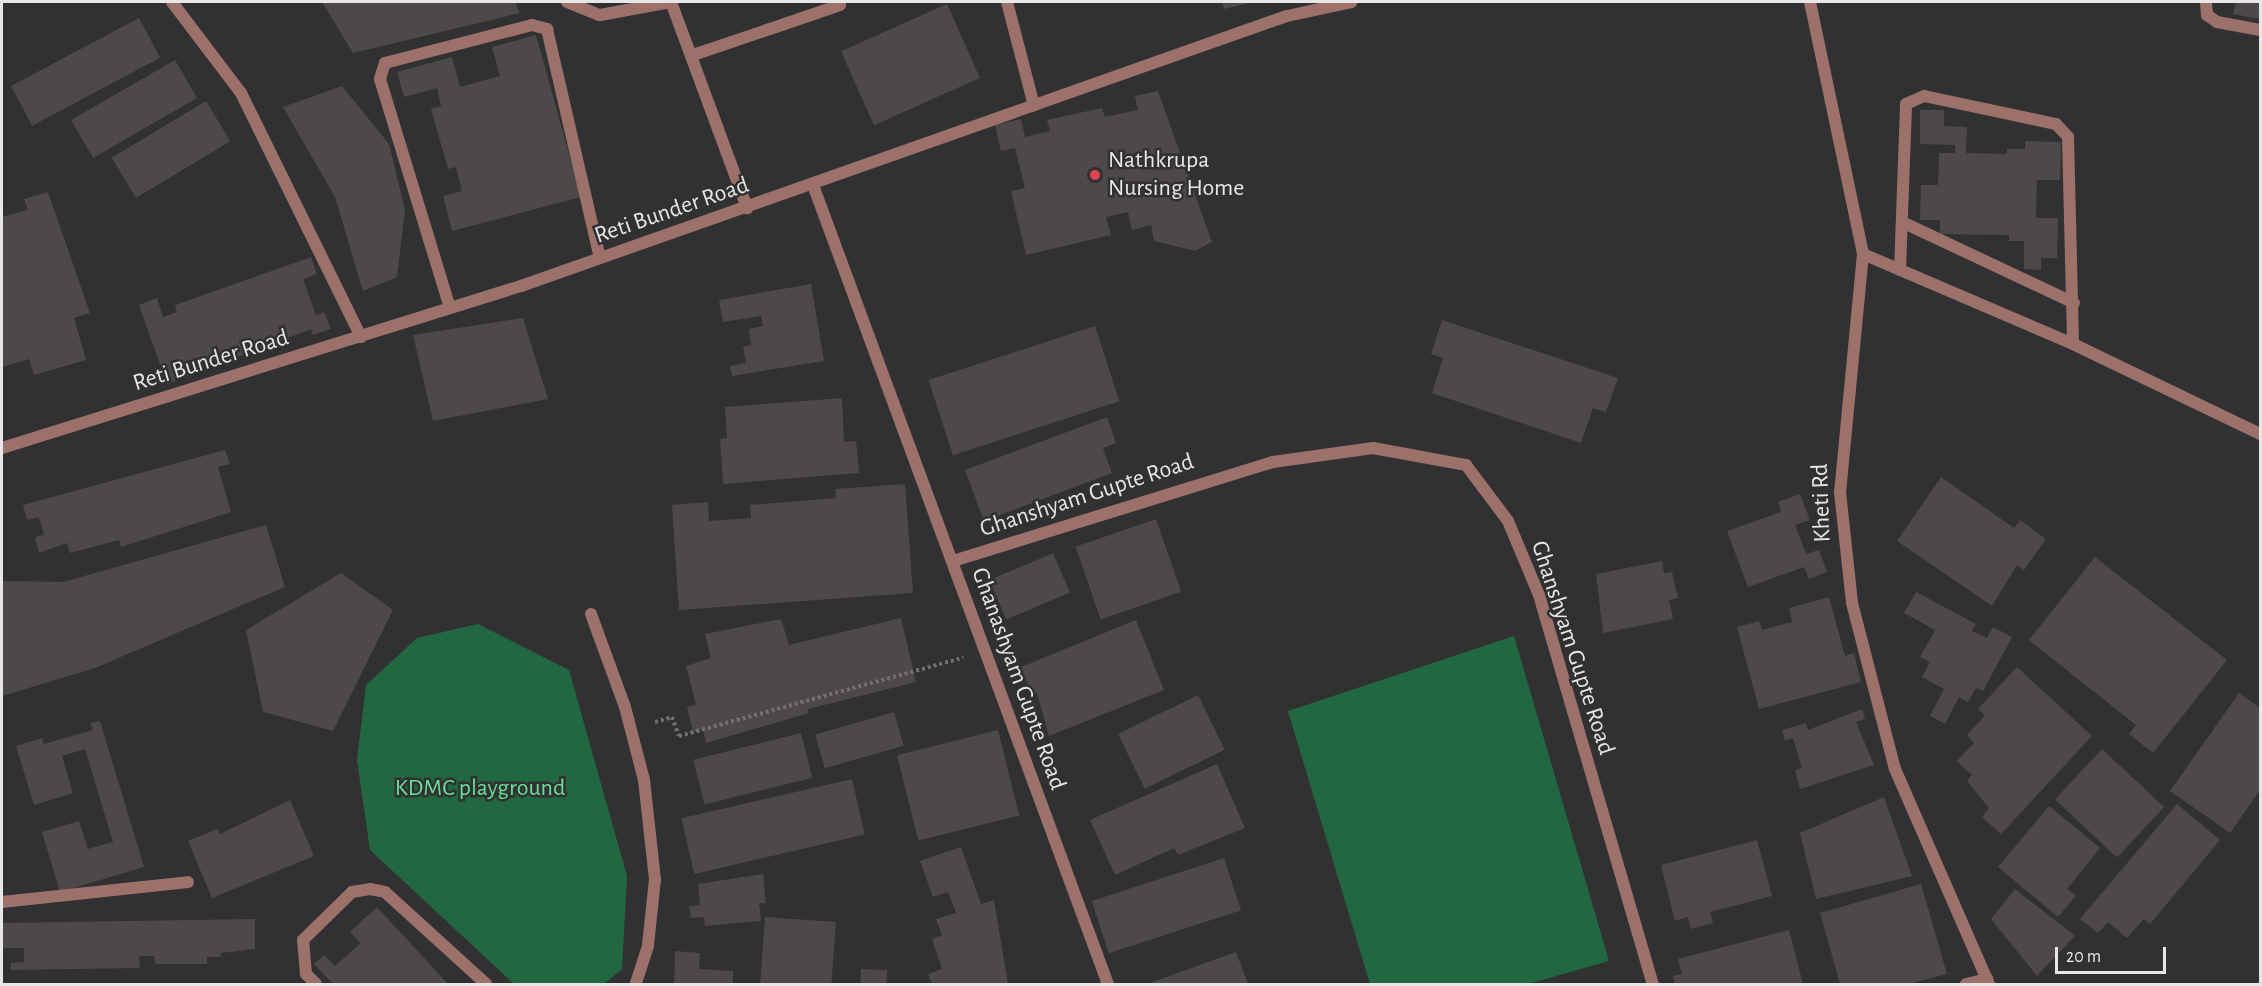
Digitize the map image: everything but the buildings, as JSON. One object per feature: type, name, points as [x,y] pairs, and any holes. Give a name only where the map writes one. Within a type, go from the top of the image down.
[{"type":"street","points":[[172,2],[241,93],[361,337]]},
{"type":"street","points":[[567,2],[600,15],[639,5],[671,2],[693,55],[747,208]]},
{"type":"street","points":[[1007,2],[1034,106]]},
{"type":"street","name":"Reti Bunder Road","points":[[2,448],[450,308],[813,185],[1287,16],[1352,2]]},
{"type":"street","name":"Kheti Rd","points":[[1810,2],[1863,254],[1840,492],[1852,603],[1895,769],[1988,982]]},
{"type":"street","points":[[2206,2],[2207,15],[2217,22],[2260,30]]},
{"type":"street","points":[[693,55],[840,5]]},
{"type":"street","points":[[450,308],[381,79],[385,63],[532,25],[547,29],[600,258]]},
{"type":"street","points":[[1900,270],[1906,104],[1924,96],[2056,124],[2068,137],[2074,303],[2073,344]]},
{"type":"street","name":"Ghanashyam Gupte Road","points":[[813,185],[1108,984]]},
{"type":"street","points":[[1902,222],[2074,303]]},
{"type":"street","points":[[1863,254],[2073,344],[2260,434]]},
{"type":"street","name":"Ghanshyam Gupte Road","points":[[953,561],[1273,462],[1373,448],[1466,465],[1508,521],[1539,595],[1653,984]]},
{"type":"street","points":[[591,614],[625,707],[644,780],[655,879],[648,946],[636,984]]},
{"type":"street","points":[[2,902],[188,882]]},
{"type":"street","points":[[316,984],[306,974],[303,940],[352,892],[370,888],[385,892],[486,984]]},
{"type":"street","points":[[1966,984],[1988,982]]},
{"type":"path","points":[[651,723],[672,717],[679,736],[986,651]]},
{"type":"green space","name":"KDMC playground","points":[[478,624],[569,670],[627,876],[622,969],[604,984],[514,984],[370,850],[357,760],[366,685],[417,638]]},
{"type":"green space","points":[[1514,636],[1609,961],[1528,984],[1370,984],[1288,711]]},
{"type":"place","name":"Nathkrupa Nursing Home","points":[[1095,175]]}]
